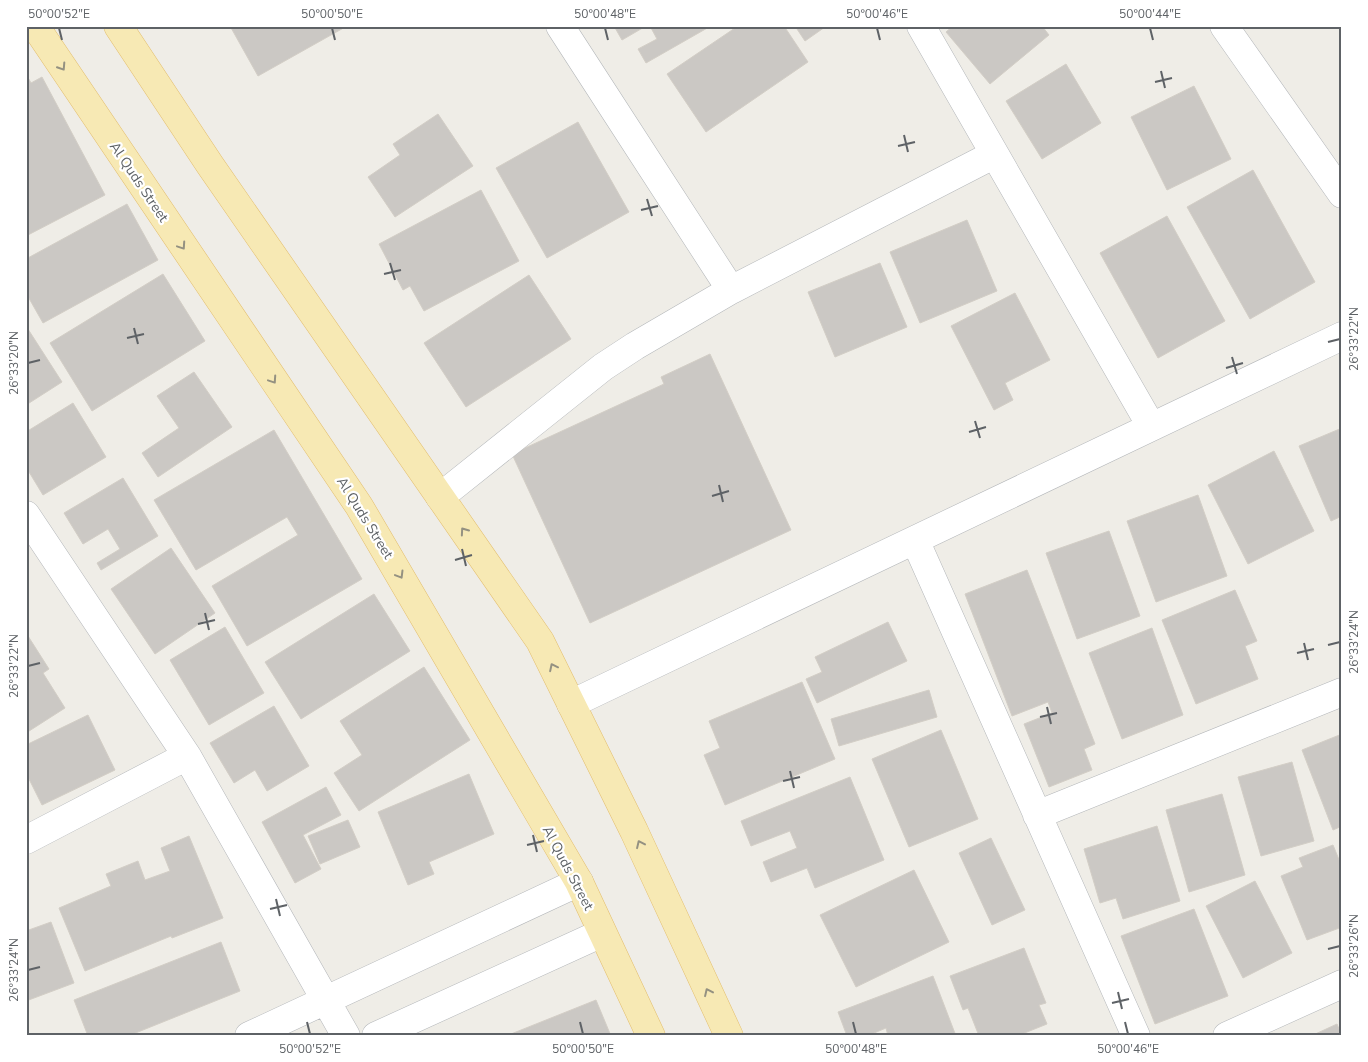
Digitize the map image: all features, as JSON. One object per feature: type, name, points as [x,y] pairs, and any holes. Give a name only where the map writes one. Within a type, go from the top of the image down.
[{"type":"main road","name":"Al Quds Street","points":[[35,26],[358,506],[579,882],[652,1036]]},
{"type":"main road","points":[[118,26],[210,165],[540,641],[634,831],[729,1036]]},
{"type":"street","points":[[560,26],[732,290]]},
{"type":"street","points":[[921,26],[993,155],[1151,426]]},
{"type":"street","points":[[1224,26],[1342,194]]},
{"type":"street","points":[[440,497],[603,367],[635,346],[732,290],[993,155]]},
{"type":"street","points":[[571,704],[1342,336]]},
{"type":"street","points":[[26,515],[186,756],[328,1000],[346,1036]]},
{"type":"street","points":[[915,540],[1136,1036]]},
{"type":"street","points":[[1037,815],[1342,692]]},
{"type":"street","points":[[26,840],[186,756]]},
{"type":"street","points":[[249,1036],[579,882]]},
{"type":"street","points":[[376,1036],[602,933]]},
{"type":"street","points":[[1227,1036],[1342,984]]},
{"type":"building","points":[[230,26],[347,26],[258,76]]},
{"type":"building","points":[[614,26],[646,26],[622,40]]},
{"type":"building","points":[[650,26],[709,27],[646,63],[638,49],[657,39]]},
{"type":"building","points":[[738,26],[784,26],[808,62],[706,132],[667,74]]},
{"type":"building","points":[[795,26],[824,26],[825,27],[805,41]]},
{"type":"building","points":[[953,26],[1042,26],[1049,35],[990,84],[946,32]]},
{"type":"building","points":[[1066,64],[1101,123],[1042,159],[1006,101]]},
{"type":"building","points":[[26,74],[31,83],[42,77],[105,195],[26,236]]},
{"type":"building","points":[[1194,86],[1231,159],[1167,190],[1131,117]]},
{"type":"building","points":[[438,114],[473,166],[395,217],[368,177],[400,155],[393,144]]},
{"type":"building","points":[[578,122],[629,212],[547,258],[496,168]]},
{"type":"building","points":[[1253,170],[1315,282],[1250,319],[1187,207]]},
{"type":"building","points":[[481,190],[519,261],[424,311],[410,286],[403,290],[379,244]]},
{"type":"building","points":[[127,204],[158,260],[43,323],[26,293],[26,259]]},
{"type":"building","points":[[1167,216],[1225,321],[1158,358],[1100,253]]},
{"type":"building","points":[[967,220],[997,291],[920,323],[890,252]]},
{"type":"building","points":[[880,263],[907,327],[835,357],[808,292]]},
{"type":"building","points":[[163,274],[205,341],[92,411],[50,343]]},
{"type":"building","points":[[529,275],[571,339],[466,407],[424,343]]},
{"type":"building","points":[[1015,293],[1050,360],[1005,383],[1013,400],[994,410],[951,326]]},
{"type":"building","points":[[26,326],[62,382],[26,405]]},
{"type":"building","points":[[710,354],[791,530],[590,623],[512,454],[664,384],[661,377]]},
{"type":"building","points":[[194,372],[232,427],[158,477],[142,453],[179,428],[157,396]]},
{"type":"building","points":[[73,403],[106,457],[43,495],[26,467],[26,432]]},
{"type":"building","points":[[1342,428],[1342,516],[1331,521],[1299,446]]},
{"type":"building","points":[[274,430],[362,579],[247,646],[212,586],[298,535],[287,517],[196,570],[154,500]]},
{"type":"building","points":[[1274,451],[1314,531],[1248,564],[1208,485]]},
{"type":"building","points":[[123,478],[158,536],[101,570],[97,563],[120,549],[108,529],[83,544],[64,513]]},
{"type":"building","points":[[1198,495],[1227,576],[1156,602],[1127,521]]},
{"type":"building","points":[[1109,531],[1140,616],[1077,639],[1046,553]]},
{"type":"building","points":[[171,548],[215,613],[155,654],[111,589]]},
{"type":"building","points":[[1027,570],[1095,744],[1084,749],[1092,770],[1049,787],[1024,724],[1052,713],[1048,702],[1012,716],[965,594]]},
{"type":"building","points":[[1235,590],[1257,641],[1245,646],[1258,679],[1196,704],[1162,620]]},
{"type":"building","points":[[374,594],[410,651],[301,719],[265,662]]},
{"type":"building","points":[[888,622],[907,661],[817,703],[806,679],[822,672],[815,657]]},
{"type":"building","points":[[225,627],[264,693],[209,725],[170,660]]},
{"type":"building","points":[[1152,628],[1183,715],[1122,739],[1089,653]]},
{"type":"building","points":[[28,636],[49,669],[43,673],[65,708],[26,733]]},
{"type":"building","points":[[424,667],[470,740],[359,811],[334,773],[362,755],[340,721]]},
{"type":"building","points":[[802,682],[835,759],[725,805],[704,755],[720,748],[709,721]]},
{"type":"building","points":[[929,690],[937,717],[839,746],[831,719]]},
{"type":"building","points":[[274,706],[309,766],[267,791],[255,770],[234,783],[210,743]]},
{"type":"building","points":[[88,715],[115,770],[42,805],[26,773],[26,745]]},
{"type":"building","points":[[941,730],[978,819],[909,847],[872,759]]},
{"type":"building","points":[[1342,734],[1342,826],[1333,830],[1302,750]]},
{"type":"building","points":[[1292,762],[1314,841],[1261,856],[1238,777]]},
{"type":"building","points":[[469,774],[494,834],[429,862],[434,874],[408,885],[378,812]]},
{"type":"building","points":[[850,777],[884,860],[815,888],[807,868],[771,882],[763,862],[797,848],[790,831],[751,846],[741,821]]},
{"type":"building","points":[[326,787],[341,815],[303,835],[321,869],[295,883],[262,822]]},
{"type":"building","points":[[1222,794],[1245,875],[1189,892],[1166,810]]},
{"type":"building","points":[[348,820],[360,847],[320,864],[308,836]]},
{"type":"building","points":[[1157,826],[1180,901],[1123,919],[1116,898],[1100,903],[1084,849]]},
{"type":"building","points":[[189,836],[223,918],[172,938],[171,936],[85,971],[59,908],[111,886],[106,874],[138,861],[145,880],[170,871],[161,848]]},
{"type":"building","points":[[991,838],[1025,910],[992,925],[959,853]]},
{"type":"building","points":[[1333,845],[1342,867],[1342,927],[1307,940],[1281,876],[1303,867],[1299,858]]},
{"type":"building","points":[[914,870],[949,942],[856,987],[820,915]]},
{"type":"building","points":[[1255,881],[1292,953],[1243,978],[1206,906]]},
{"type":"building","points":[[1194,909],[1228,996],[1155,1024],[1121,936]]},
{"type":"building","points":[[51,922],[74,983],[26,1001],[26,931]]},
{"type":"building","points":[[221,942],[240,991],[128,1036],[88,1036],[74,1000]]},
{"type":"building","points":[[1024,948],[1046,1003],[1039,1005],[1047,1024],[1017,1036],[979,1036],[968,1008],[963,1010],[950,976]]},
{"type":"building","points":[[933,976],[956,1036],[888,1036],[886,1028],[867,1036],[847,1036],[838,1012]]},
{"type":"building","points":[[596,1000],[611,1036],[506,1036]]},
{"type":"building","points":[[1337,1024],[1342,1036],[1311,1036]]}]
